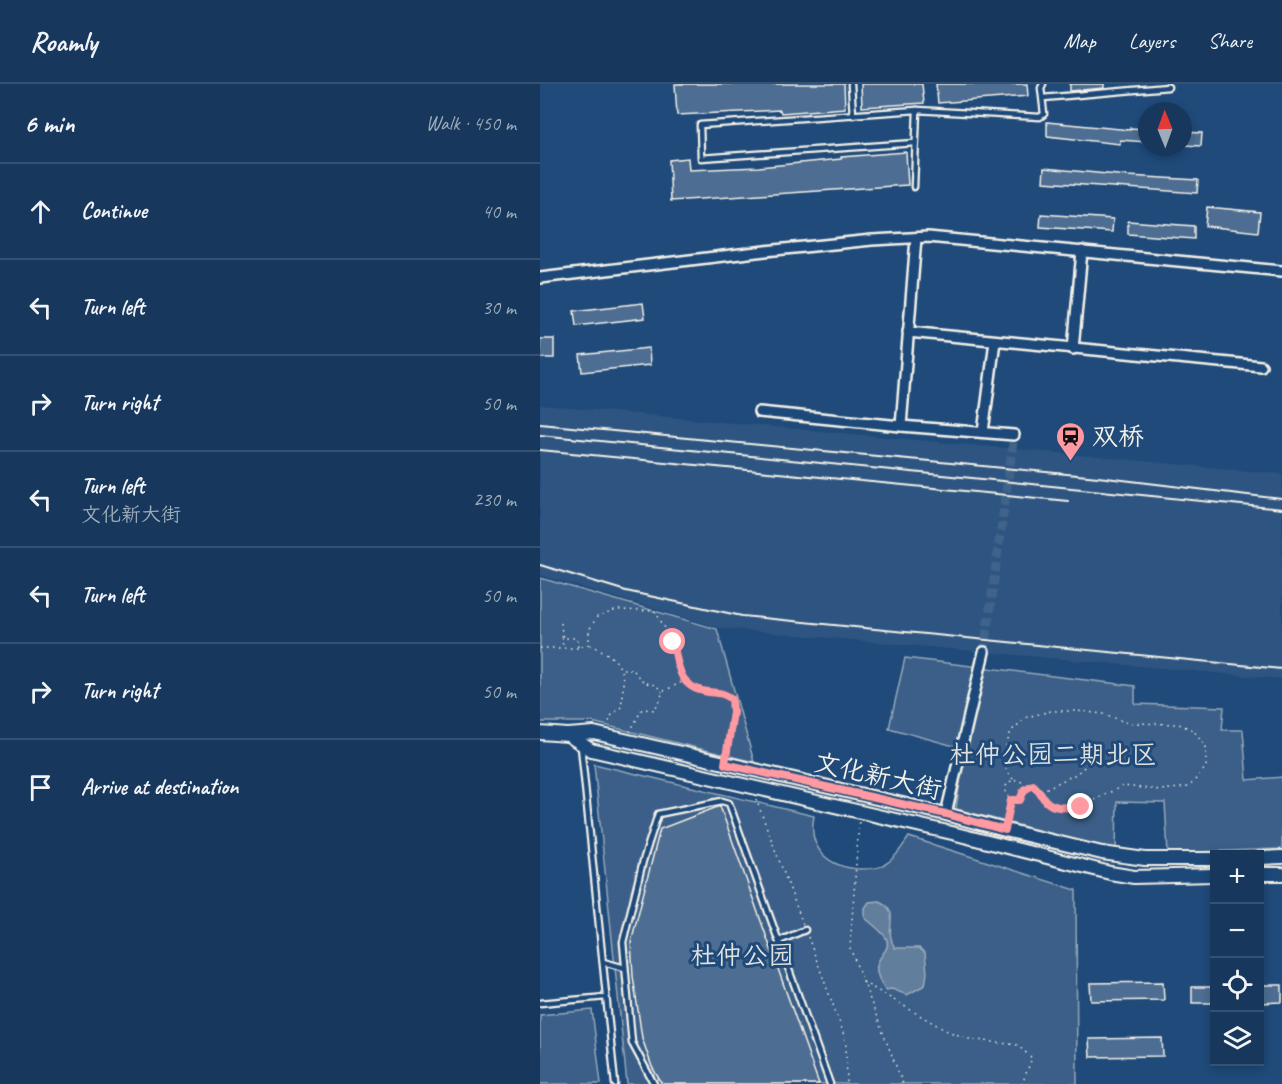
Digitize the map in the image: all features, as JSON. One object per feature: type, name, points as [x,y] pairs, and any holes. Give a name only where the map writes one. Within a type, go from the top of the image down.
[{"type":"street","points":[[540,278],[765,251],[872,240],[928,237],[1282,271]]},
{"type":"street","points":[[901,426],[916,238]]},
{"type":"street","points":[[1073,349],[1082,251]]},
{"type":"street","points":[[908,332],[1261,366]]},
{"type":"street","points":[[983,432],[995,341]]},
{"type":"street","points":[[759,412],[1014,435]]},
{"type":"street","points":[[946,814],[984,652]]},
{"type":"street","name":"文化新大街","points":[[540,733],[594,734],[614,738],[1125,857],[1168,860],[1210,859]]},
{"type":"street","name":"文化新大街","points":[[568,735],[591,750],[1110,873],[1134,877],[1210,875]]},
{"type":"street","points":[[1264,858],[1282,857]]},
{"type":"street","points":[[1264,874],[1282,874]]},
{"type":"lane","points":[[851,84],[853,115]]},
{"type":"lane","points":[[915,143],[701,158],[700,125],[917,110],[1040,117],[1044,114],[1042,84]]},
{"type":"lane","points":[[1043,98],[1168,87]]},
{"type":"lane","points":[[914,187],[917,110]]},
{"type":"lane","points":[[581,743],[615,1084]]},
{"type":"lane","points":[[654,1084],[632,1043],[623,942],[643,861],[658,814],[722,801],[729,803],[830,1084]]},
{"type":"lane","points":[[779,941],[805,930]]},
{"type":"lane","points":[[603,962],[625,968]]},
{"type":"lane","points":[[540,1003],[606,997]]},
{"type":"path","points":[[589,644],[590,630],[597,617],[616,610],[655,611],[673,642],[685,681],[692,688],[723,692],[732,699],[733,712],[725,764]]},
{"type":"path","points":[[561,623],[563,648]]},
{"type":"path","points":[[562,635],[564,638],[577,638],[578,648]]},
{"type":"path","points":[[540,648],[578,648],[589,644],[608,652],[621,666],[621,669],[624,688],[621,707],[611,717],[606,730],[614,738],[628,735],[642,709],[654,710],[661,699],[662,692],[656,685],[647,685],[639,679],[633,669],[621,669]]},
{"type":"path","points":[[662,692],[685,681]]},
{"type":"path","points":[[1011,800],[1020,800],[1024,790],[1022,782],[1013,779],[1006,771],[1004,752],[1011,731],[1027,717],[1051,711],[1077,711],[1104,714],[1128,723],[1179,723],[1193,730],[1206,746],[1206,767],[1189,787],[1161,790],[1123,786],[1081,807],[1057,807],[1046,802],[1040,791],[1033,785],[1024,790]]},
{"type":"path","points":[[1040,791],[1076,774],[1101,753]]},
{"type":"path","points":[[1011,800],[1006,794],[1006,786],[1013,779]]},
{"type":"path","points":[[1005,830],[1011,800]]},
{"type":"path","points":[[859,812],[850,948],[903,1084]]},
{"type":"path","points":[[862,981],[945,1030],[969,1039],[1017,1045],[1032,1058],[1022,1084]]},
{"type":"shaded area","points":[[540,405],[1282,474],[1282,679],[720,628],[540,575]]},
{"type":"shaded area","points":[[879,901],[890,910],[890,934],[895,948],[919,948],[925,953],[927,973],[925,985],[907,995],[892,989],[886,990],[879,979],[877,964],[888,944],[882,933],[865,918],[865,908],[869,902]]},
{"type":"green space","points":[[540,578],[717,629],[754,762],[592,722],[540,722]]},
{"type":"green space","name":"杜仲公园二期北区","points":[[905,658],[1135,686],[1135,704],[1224,707],[1222,730],[1243,730],[1247,780],[1282,777],[1282,849],[1168,853],[1165,803],[1117,802],[1116,850],[956,809],[965,749],[889,728]]},
{"type":"green space","name":"杜仲公园","points":[[594,764],[814,816],[813,828],[817,847],[830,860],[850,868],[867,869],[882,866],[895,856],[909,837],[1076,890],[1077,1084],[627,1084]]},
{"type":"green space","points":[[592,1010],[601,1084],[540,1084],[540,1015]]},
{"type":"building","points":[[675,84],[844,84],[845,108],[781,113],[780,110],[677,115]]},
{"type":"building","points":[[861,84],[922,84],[924,103],[862,107]]},
{"type":"building","points":[[936,84],[1027,84],[1028,96],[938,103]]},
{"type":"building","points":[[1070,84],[1104,84],[1104,88],[1070,91]]},
{"type":"building","points":[[1047,122],[1130,130],[1130,128],[1138,128],[1138,141],[1120,140],[1120,144],[1047,136]]},
{"type":"building","points":[[1192,132],[1202,133],[1201,146],[1192,146]]},
{"type":"building","points":[[906,152],[908,185],[671,201],[669,160],[688,158],[689,170],[759,167]]},
{"type":"building","points":[[1044,168],[1198,180],[1197,193],[1043,182]]},
{"type":"building","points":[[1207,207],[1260,212],[1258,232],[1205,226]]},
{"type":"building","points":[[1041,214],[1113,219],[1112,232],[1040,227]]},
{"type":"building","points":[[1128,221],[1194,226],[1194,239],[1128,234]]},
{"type":"building","points":[[643,303],[645,318],[576,326],[574,311]]},
{"type":"building","points":[[540,339],[554,339],[554,358],[540,358]]},
{"type":"building","points":[[649,348],[650,365],[582,372],[580,355]]},
{"type":"building","points":[[720,806],[819,1084],[662,1084],[652,1067],[642,1038],[633,976],[631,942],[660,829]]},
{"type":"building","points":[[1163,982],[1164,1000],[1091,1001],[1090,983]]},
{"type":"building","points":[[1264,985],[1282,985],[1282,1002],[1264,1003]]},
{"type":"building","points":[[1192,987],[1210,987],[1210,1003],[1192,1003]]},
{"type":"building","points":[[1162,1038],[1163,1056],[1090,1057],[1089,1039]]},
{"type":"tunnel","points":[[984,652],[1014,435]]},
{"type":"railway","points":[[540,424],[1098,477],[1282,499]]},
{"type":"railway","points":[[540,435],[1282,509]]},
{"type":"railway","points":[[540,450],[1068,501]]},
{"type":"railway","points":[[540,565],[626,591],[742,616],[1282,669]]},
{"type":"place","name":"双桥","points":[[1071,462]]},
{"type":"route","points":[[673,642],[682,677],[692,688],[707,692],[723,692],[732,699],[733,712],[725,764],[946,814],[1005,830],[1011,800],[1020,800],[1024,790],[1033,785],[1040,791],[1046,802],[1057,807],[1081,807]]}]
